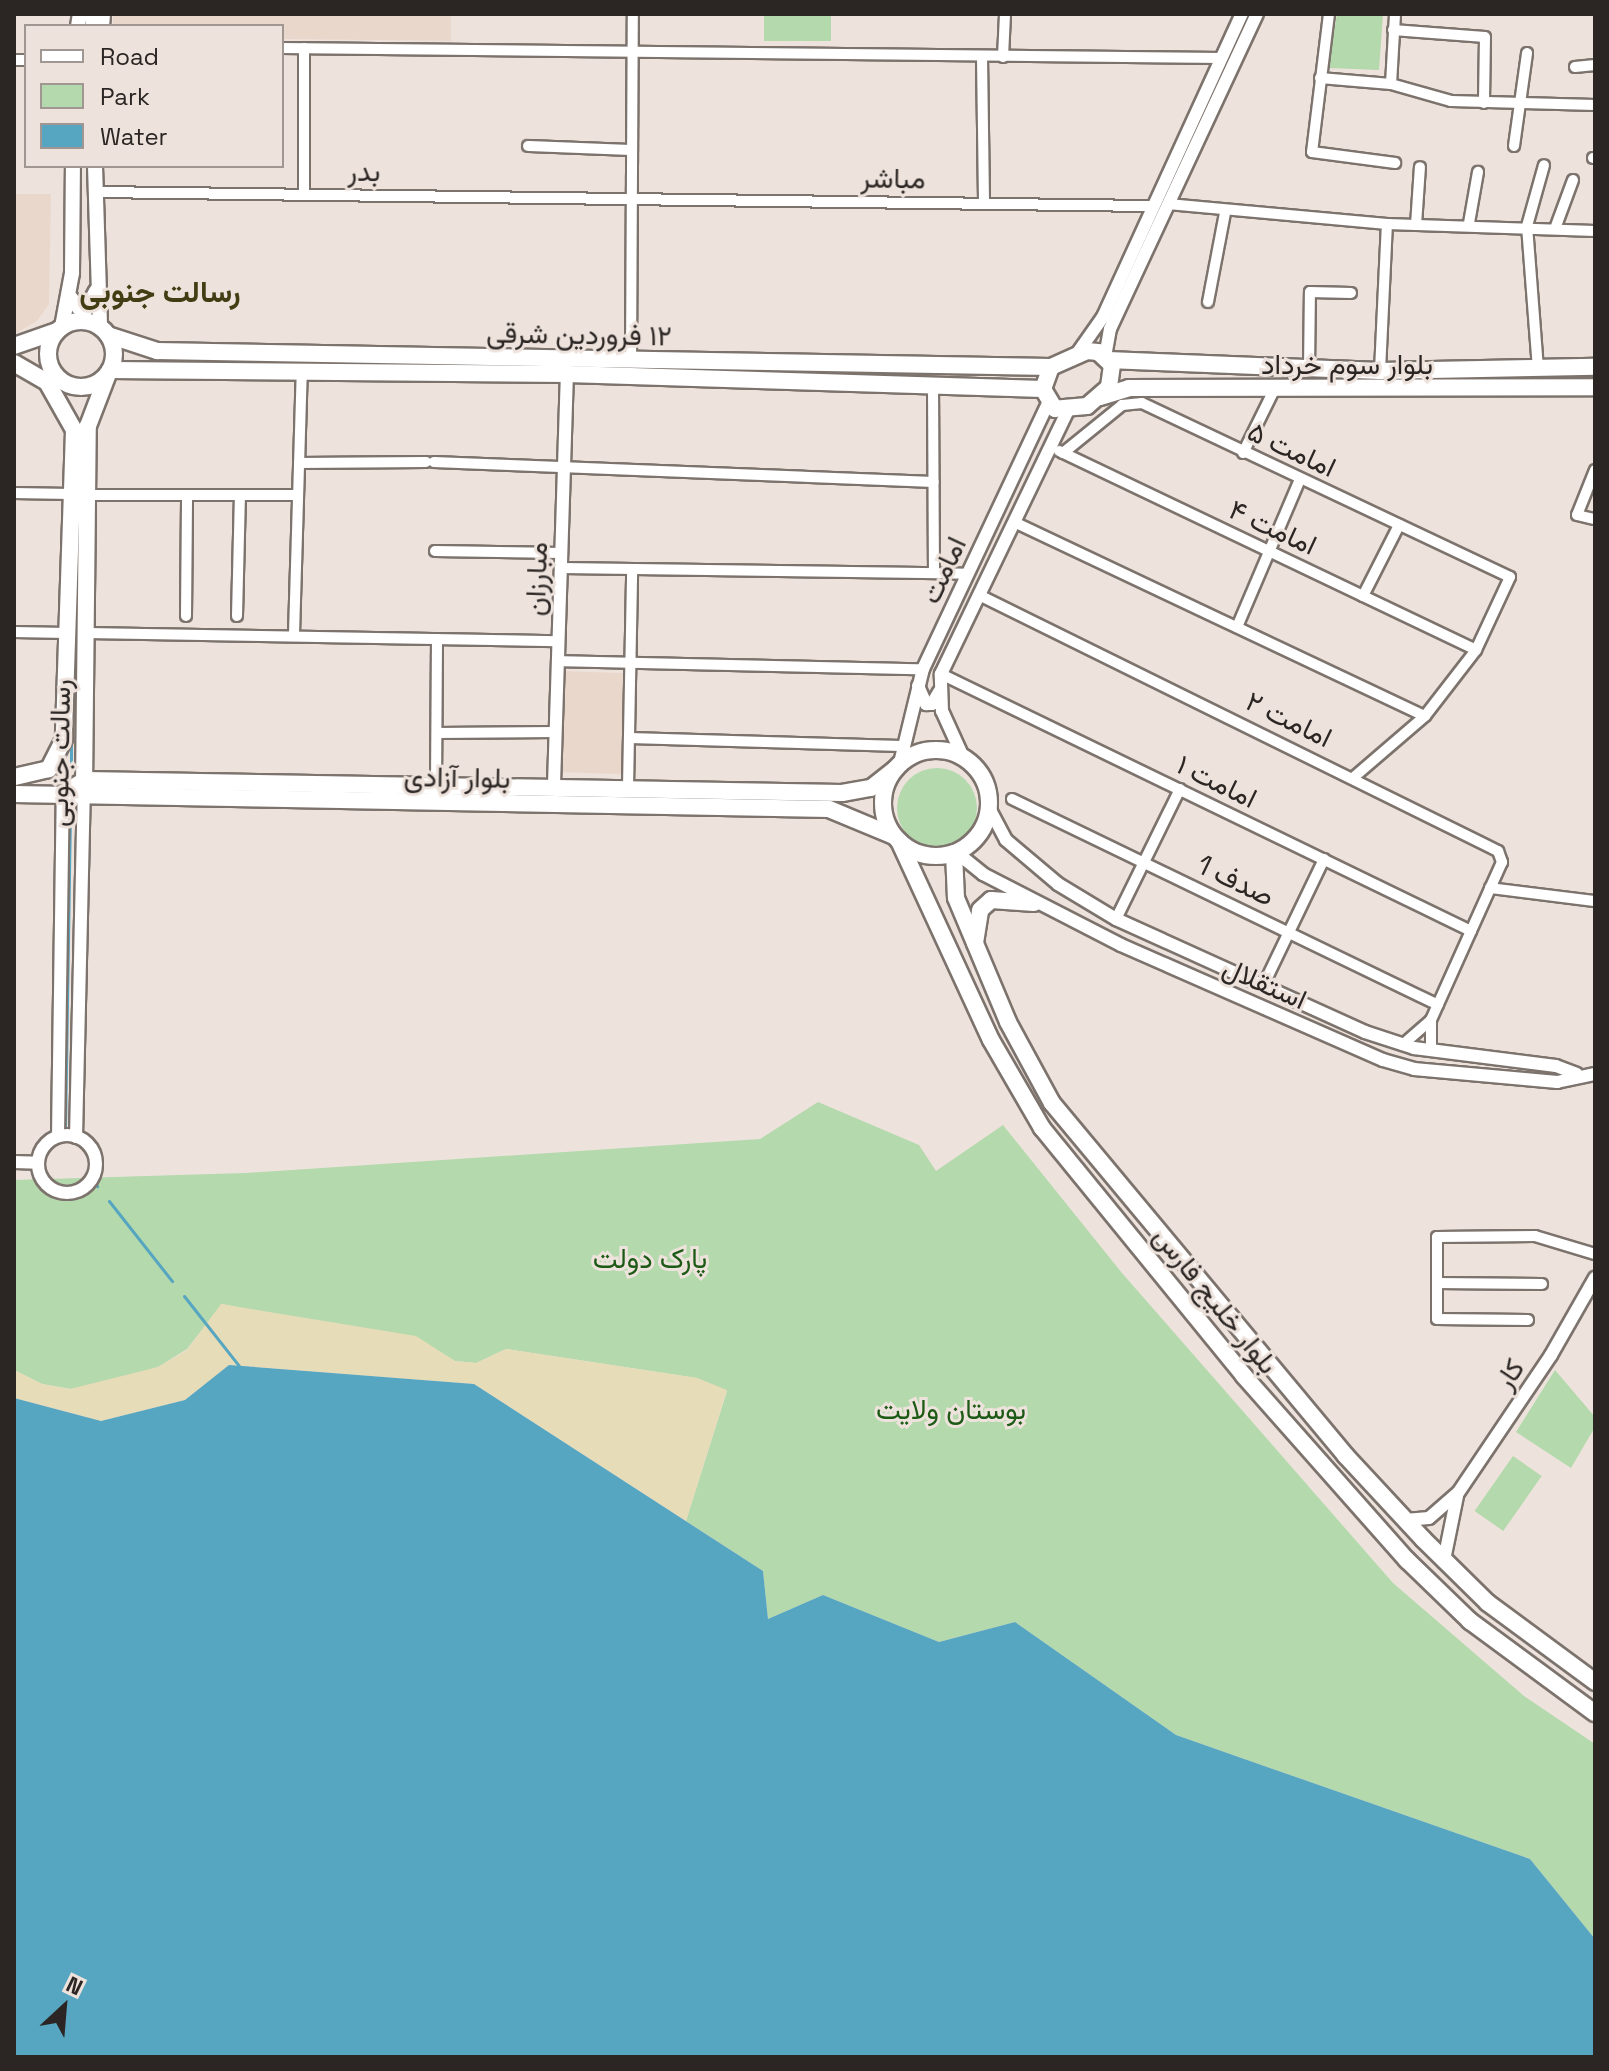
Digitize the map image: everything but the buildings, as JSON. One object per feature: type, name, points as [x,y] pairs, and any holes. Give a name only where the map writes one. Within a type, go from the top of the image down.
[{"type":"main road","points":[[73,168],[69,296],[48,361],[59,380],[79,388],[109,372],[114,354],[104,331],[96,291],[95,168]]},
{"type":"main road","points":[[69,296],[79,308],[87,308],[96,291]]},
{"type":"main road","points":[[14,346],[81,321],[104,331]]},
{"type":"main road","name":"١٢ فروردین شرقی","points":[[104,331],[157,351],[1051,367]]},
{"type":"main road","points":[[157,351],[149,359],[160,369]]},
{"type":"main road","points":[[1079,351],[1107,359],[1112,380],[1100,397],[1067,412],[1046,396],[1051,367],[1079,351]]},
{"type":"main road","name":"بلوار سوم خرداد","points":[[1107,359],[1153,365],[1380,371],[1595,367]]},
{"type":"main road","name":"رسالت جنوبی","points":[[14,363],[47,382],[74,430],[80,448]]},
{"type":"main road","points":[[1153,365],[1147,378],[1159,387]]},
{"type":"main road","points":[[1007,367],[1020,375],[1008,385]]},
{"type":"main road","name":"١٢ فروردین شرقی","points":[[109,372],[160,369],[567,374],[1008,385],[1046,396]]},
{"type":"main road","name":"رسالت جنوبی","points":[[66,683],[68,577],[79,494],[80,448],[109,372]]},
{"type":"main road","name":"بلوار سوم خرداد","points":[[1100,397],[1129,388],[1159,387],[1274,390],[1595,387]]},
{"type":"main road","name":"رسالت جنوبی","points":[[79,494],[88,578],[84,786]]},
{"type":"main road","points":[[68,577],[88,578]]},
{"type":"main road","points":[[14,777],[43,774],[59,758],[66,683],[85,683]]},
{"type":"main road","points":[[924,751],[963,757],[982,774],[989,808],[977,838],[955,853],[925,855],[897,838],[883,802],[898,766],[924,751]]},
{"type":"main road","name":"بلوار آزادی","points":[[84,786],[554,785],[842,793],[871,788],[898,766]]},
{"type":"main road","points":[[14,794],[63,793],[84,786]]},
{"type":"main road","name":"بلوار آزادی","points":[[84,786],[829,809],[897,838]]},
{"type":"main road","name":"بلوار خلیج فارس","points":[[897,838],[991,1040],[1042,1128],[1244,1376],[1407,1560],[1470,1621],[1595,1713]]},
{"type":"main road","name":"بلوار خلیج فارس","points":[[955,853],[956,898],[1052,1103],[1405,1520],[1488,1603],[1595,1682]]},
{"type":"main road","points":[[975,944],[985,904],[999,898],[1034,903]]},
{"type":"street","points":[[631,361],[633,14]]},
{"type":"street","points":[[1003,57],[1005,14]]},
{"type":"street","points":[[1107,359],[1110,329],[1242,14]]},
{"type":"street","points":[[1079,351],[1103,317],[1257,14]]},
{"type":"street","points":[[1329,14],[1312,152],[1395,163]]},
{"type":"street","points":[[1391,84],[1395,14]]},
{"type":"street","points":[[1393,30],[1485,37],[1484,103]]},
{"type":"street","points":[[284,48],[632,55],[1222,58]]},
{"type":"street","points":[[304,48],[304,194]]},
{"type":"street","points":[[1514,146],[1527,53]]},
{"type":"street","points":[[982,57],[984,204]]},
{"type":"street","points":[[1575,67],[1595,65]]},
{"type":"street","points":[[1320,78],[1391,84],[1451,101],[1522,106],[1595,105]]},
{"type":"street","points":[[528,146],[632,150]]},
{"type":"street","points":[[1538,369],[1527,226],[1544,165]]},
{"type":"street","points":[[1416,225],[1420,167]]},
{"type":"street","points":[[1469,223],[1478,172]]},
{"type":"street","points":[[1556,226],[1573,180]]},
{"type":"street","name":"بدر","points":[[95,192],[631,199]]},
{"type":"street","name":"مباشر","points":[[631,199],[1161,205],[1225,213],[1387,224],[1469,223],[1556,226],[1595,231]]},
{"type":"street","points":[[1208,302],[1225,213]]},
{"type":"street","points":[[1380,371],[1387,224]]},
{"type":"street","points":[[1309,369],[1310,292],[1351,293]]},
{"type":"street","points":[[294,634],[302,371]]},
{"type":"street","name":"مبارزان","points":[[554,785],[567,374]]},
{"type":"street","points":[[933,385],[934,573]]},
{"type":"street","points":[[1243,453],[1274,390]]},
{"type":"street","name":"امامت","points":[[898,766],[923,669],[1046,396]]},
{"type":"street","name":"امامت ۵","points":[[1063,453],[1122,405],[1142,403],[1510,577],[1476,650]]},
{"type":"street","name":"امامت","points":[[963,757],[939,692],[941,674],[1067,412]]},
{"type":"street","name":"امامت ۴","points":[[1050,447],[1476,650]]},
{"type":"street","points":[[299,463],[430,462],[934,482]]},
{"type":"street","points":[[1595,470],[1577,515],[1595,519]]},
{"type":"street","points":[[1237,627],[1300,479]]},
{"type":"street","points":[[14,493],[298,495]]},
{"type":"street","points":[[186,616],[187,495]]},
{"type":"street","points":[[237,616],[240,495]]},
{"type":"street","points":[[1014,522],[1425,716]]},
{"type":"street","points":[[1363,596],[1399,525]]},
{"type":"street","points":[[435,551],[561,553]]},
{"type":"street","points":[[562,568],[968,574]]},
{"type":"street","points":[[628,787],[633,663],[632,569]]},
{"type":"street","name":"امامت ۲","points":[[979,595],[1354,777],[1498,851],[1502,862],[1431,1020]]},
{"type":"street","points":[[14,632],[67,633]]},
{"type":"street","points":[[87,633],[294,634],[558,641]]},
{"type":"street","points":[[436,784],[437,639]]},
{"type":"street","points":[[1354,777],[1425,716],[1476,650]]},
{"type":"street","points":[[558,661],[923,669]]},
{"type":"street","name":"امامت ۱","points":[[941,674],[1471,931]]},
{"type":"street","points":[[918,683],[926,704],[932,704],[939,692]]},
{"type":"street","points":[[437,733],[556,732]]},
{"type":"street","points":[[630,738],[901,746]]},
{"type":"street","name":"رسالت جنوبی","points":[[76,1137],[84,786]]},
{"type":"street","points":[[1116,919],[1180,789]]},
{"type":"street","name":"رسالت جنوبی","points":[[58,1136],[63,793]]},
{"type":"street","name":"صدف 1","points":[[1012,799],[1438,1005]]},
{"type":"street","name":"استقلال","points":[[989,808],[1006,840],[1058,884],[1116,919],[1263,986],[1402,1045],[1556,1066],[1577,1074],[1595,1074]]},
{"type":"street","name":"استقلال","points":[[955,853],[1034,903],[1343,1044],[1414,1069],[1557,1082],[1577,1074]]},
{"type":"street","points":[[1263,986],[1324,859]]},
{"type":"street","points":[[1490,888],[1595,901]]},
{"type":"street","points":[[1402,1045],[1431,1020]]},
{"type":"street","points":[[1431,1020],[1431,1051]]},
{"type":"street","points":[[58,1136],[76,1137],[91,1148],[96,1167],[79,1191],[51,1189],[38,1163],[44,1147],[58,1136]]},
{"type":"street","points":[[14,1162],[38,1163]]},
{"type":"street","points":[[1528,1320],[1437,1319],[1437,1237],[1535,1236],[1595,1254]]},
{"type":"street","name":"کار","points":[[1458,1493],[1551,1355],[1595,1278]]},
{"type":"street","points":[[1437,1283],[1542,1284]]},
{"type":"street","points":[[1405,1520],[1429,1518],[1458,1493]]},
{"type":"street","points":[[1444,1560],[1458,1493]]},
{"type":"shaded area","points":[[113,14],[451,14],[451,41],[284,39],[284,24],[113,24]]},
{"type":"shaded area","points":[[14,194],[51,194],[49,304],[37,321],[14,334]]},
{"type":"shaded area","points":[[562,671],[626,673],[622,774],[558,772]]},
{"type":"green space","points":[[764,14],[831,14],[831,41],[764,41]]},
{"type":"green space","points":[[1337,14],[1383,14],[1379,70],[1328,68]]},
{"type":"green space","points":[[929,768],[945,768],[966,779],[977,800],[977,816],[966,837],[945,848],[929,848],[915,842],[903,830],[897,816],[897,800],[903,786],[915,774]]},
{"type":"green space","name":"بوستان ولایت","points":[[818,1102],[919,1145],[936,1171],[1003,1125],[1122,1273],[1393,1583],[1524,1696],[1595,1744],[1595,1939],[1530,1859],[1176,1735],[1015,1622],[939,1642],[823,1595],[768,1619],[763,1571],[686,1521],[727,1391],[697,1378],[506,1349],[476,1363],[455,1361],[432,1347],[222,1304],[187,1349],[158,1367],[115,1381],[71,1389],[42,1384],[14,1370],[14,1180],[246,1173],[760,1139]]},
{"type":"green space","points":[[1555,1370],[1595,1417],[1595,1427],[1571,1468],[1516,1432]]},
{"type":"green space","points":[[1513,1456],[1542,1476],[1503,1531],[1475,1511]]},
{"type":"sand","points":[[221,1304],[416,1336],[455,1361],[476,1363],[506,1349],[697,1378],[727,1390],[686,1521],[474,1384],[229,1365],[185,1400],[101,1421],[14,1398],[14,1370],[42,1384],[70,1389],[158,1367],[187,1350]]},
{"type":"water","points":[[229,1365],[474,1384],[763,1571],[768,1619],[823,1595],[939,1642],[1015,1622],[1176,1735],[1530,1859],[1595,1939],[1595,2057],[14,2057],[14,1398],[101,1421],[185,1400]]},
{"type":"waterway","points":[[71,740],[71,767]]},
{"type":"waterway","points":[[65,1131],[70,818]]},
{"type":"waterway","points":[[109,1201],[172,1281]]},
{"type":"waterway","points":[[184,1296],[239,1366]]},
{"type":"district","name":"رسالت جنوبی","points":[[160,292]]},
{"type":"park label","name":"پارک دولت","points":[[650,1258]]}]
